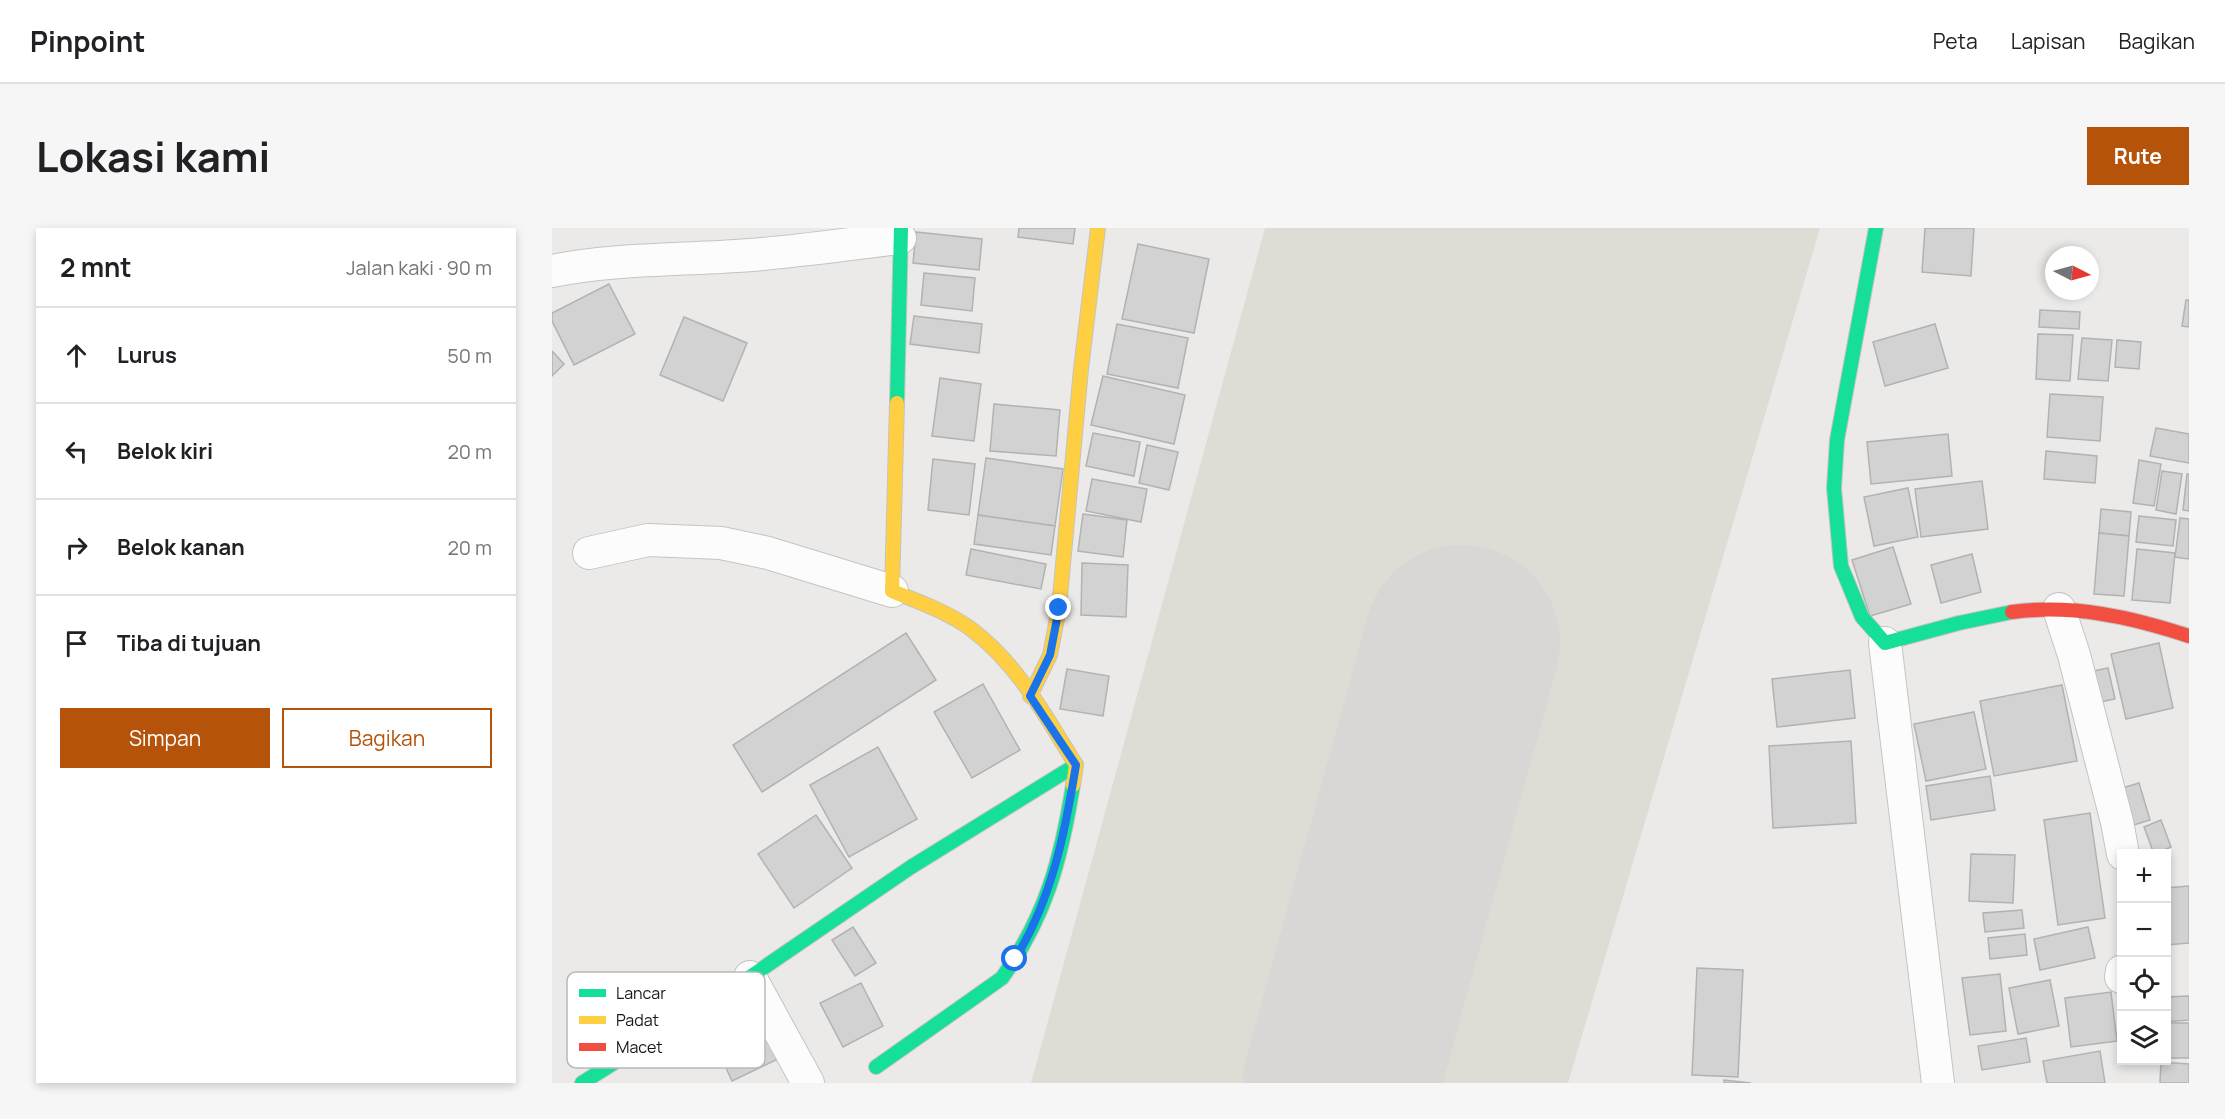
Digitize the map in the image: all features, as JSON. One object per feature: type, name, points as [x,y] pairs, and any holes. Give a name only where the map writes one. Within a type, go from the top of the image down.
[{"type":"street","points":[[1030,696],[1050,655],[1059,608],[1081,369],[1098,228]]},
{"type":"street","points":[[1875,228],[1837,440],[1834,488],[1841,566],[1862,617],[1885,643],[1938,1083]]},
{"type":"street","points":[[552,271],[570,267],[739,256],[901,233],[892,591]]},
{"type":"street","points":[[589,554],[648,540],[721,543],[768,553],[892,591],[940,610],[972,629],[1012,666],[1076,765],[1065,830],[1052,879],[1030,934],[1015,959],[1002,978],[876,1067]]},
{"type":"street","points":[[1885,643],[2007,612],[2060,609],[2121,615],[2189,636]]},
{"type":"street","points":[[2060,609],[2074,655],[2122,849]]},
{"type":"street","points":[[757,972],[911,867],[1076,765]]},
{"type":"street","points":[[765,1004],[808,1083]]},
{"type":"street","points":[[582,1083],[606,1068]]},
{"type":"shaded area","points":[[1265,228],[1820,228],[1568,1083],[1031,1083]]},
{"type":"building","points":[[1019,228],[1075,228],[1073,244],[1018,237]]},
{"type":"building","points":[[1925,228],[1974,228],[1971,276],[1922,272]]},
{"type":"building","points":[[916,232],[982,239],[979,270],[913,263]]},
{"type":"building","points":[[1138,244],[1209,259],[1194,333],[1122,319]]},
{"type":"building","points":[[924,273],[975,278],[972,311],[921,305]]},
{"type":"building","points":[[609,284],[635,334],[574,365],[552,321],[552,313]]},
{"type":"building","points":[[2186,300],[2189,300],[2189,327],[2182,326]]},
{"type":"building","points":[[2040,310],[2080,312],[2079,329],[2039,327]]},
{"type":"building","points":[[914,316],[982,324],[979,353],[910,344]]},
{"type":"building","points":[[684,317],[747,343],[723,401],[660,375]]},
{"type":"building","points":[[1117,324],[1188,338],[1178,388],[1107,374]]},
{"type":"building","points":[[1935,324],[1948,368],[1885,386],[1873,342]]},
{"type":"building","points":[[2038,334],[2073,335],[2070,381],[2036,379]]},
{"type":"building","points":[[2082,338],[2112,340],[2108,381],[2078,379]]},
{"type":"building","points":[[2117,340],[2141,342],[2139,369],[2115,367]]},
{"type":"building","points":[[552,351],[564,364],[552,376]]},
{"type":"building","points":[[1103,376],[1185,395],[1174,444],[1091,425]]},
{"type":"building","points":[[940,378],[981,384],[974,441],[932,436]]},
{"type":"building","points":[[2050,394],[2103,397],[2100,441],[2047,437]]},
{"type":"building","points":[[994,404],[1060,410],[1056,456],[990,451]]},
{"type":"building","points":[[2156,428],[2189,434],[2189,463],[2150,456]]},
{"type":"building","points":[[1093,433],[1140,442],[1134,476],[1086,466]]},
{"type":"building","points":[[1948,434],[1952,476],[1871,484],[1867,442]]},
{"type":"building","points":[[1147,445],[1178,452],[1169,490],[1139,483]]},
{"type":"building","points":[[2046,451],[2097,456],[2095,483],[2044,479]]},
{"type":"building","points":[[986,458],[1063,469],[1055,526],[978,515]]},
{"type":"building","points":[[933,459],[975,464],[969,515],[928,510]]},
{"type":"building","points":[[2139,460],[2161,464],[2154,506],[2133,503]]},
{"type":"building","points":[[2162,471],[2182,474],[2176,514],[2156,510]]},
{"type":"building","points":[[2187,474],[2189,474],[2189,511],[2183,510]]},
{"type":"building","points":[[1092,479],[1147,489],[1141,522],[1086,511]]},
{"type":"building","points":[[1982,481],[1988,529],[1921,537],[1915,489]]},
{"type":"building","points":[[1908,488],[1918,537],[1874,546],[1864,497]]},
{"type":"building","points":[[2101,509],[2131,512],[2129,536],[2099,533]]},
{"type":"building","points":[[1083,514],[1127,520],[1123,557],[1078,551]]},
{"type":"building","points":[[978,515],[1055,526],[1051,555],[974,544]]},
{"type":"building","points":[[2139,516],[2176,520],[2173,546],[2136,542]]},
{"type":"building","points":[[2180,518],[2189,519],[2189,559],[2175,557]]},
{"type":"building","points":[[2099,533],[2129,536],[2124,596],[2094,594]]},
{"type":"building","points":[[1893,547],[1911,604],[1870,616],[1852,560]]},
{"type":"building","points":[[971,549],[1046,564],[1041,589],[966,575]]},
{"type":"building","points":[[2137,549],[2175,553],[2170,603],[2132,600]]},
{"type":"building","points":[[1972,554],[1981,592],[1941,603],[1931,565]]},
{"type":"building","points":[[1082,563],[1128,565],[1126,617],[1081,615]]},
{"type":"building","points":[[906,633],[936,680],[762,792],[733,745]]},
{"type":"building","points":[[2159,643],[2173,708],[2126,719],[2111,654]]},
{"type":"building","points":[[2108,668],[2115,699],[2090,704],[2084,673]]},
{"type":"building","points":[[1067,669],[1109,676],[1103,716],[1060,709]]},
{"type":"building","points":[[1850,670],[1855,718],[1777,727],[1772,679]]},
{"type":"building","points":[[983,684],[1020,750],[972,778],[934,712]]},
{"type":"building","points":[[2062,685],[2077,761],[1994,776],[1980,701]]},
{"type":"building","points":[[1974,712],[1986,769],[1926,781],[1914,724]]},
{"type":"building","points":[[1851,741],[1856,823],[1773,828],[1769,746]]},
{"type":"building","points":[[878,747],[917,819],[849,857],[810,785]]},
{"type":"building","points":[[1990,776],[1995,810],[1931,820],[1926,786]]},
{"type":"building","points":[[2139,783],[2150,820],[2130,826],[2119,789]]},
{"type":"building","points":[[2090,813],[2105,918],[2058,925],[2044,820]]},
{"type":"building","points":[[816,815],[852,868],[794,908],[758,854]]},
{"type":"building","points":[[2161,820],[2171,847],[2152,849],[2144,827]]},
{"type":"building","points":[[1971,854],[2015,855],[2013,903],[1969,901]]},
{"type":"building","points":[[2189,886],[2189,943],[2171,945],[2171,888]]},
{"type":"building","points":[[2022,910],[2024,928],[1985,932],[1983,913]]},
{"type":"building","points":[[853,927],[876,963],[855,976],[832,940]]},
{"type":"building","points":[[2088,927],[2095,958],[2040,970],[2034,939]]},
{"type":"building","points":[[2025,934],[2027,955],[1990,959],[1988,938]]},
{"type":"building","points":[[1697,968],[1743,970],[1738,1077],[1692,1075]]},
{"type":"building","points":[[2000,974],[2006,1031],[1970,1035],[1962,978]]},
{"type":"building","points":[[2050,980],[2059,1026],[2018,1034],[2009,988]]},
{"type":"building","points":[[861,983],[883,1026],[843,1047],[820,1003]]},
{"type":"building","points":[[2111,992],[2117,1041],[2071,1047],[2065,998]]},
{"type":"building","points":[[2189,996],[2189,1020],[2171,1022],[2171,997]]},
{"type":"building","points":[[2171,1023],[2189,1023],[2189,1058],[2171,1058]]},
{"type":"building","points":[[765,1024],[780,1058],[765,1065]]},
{"type":"building","points":[[2026,1038],[2030,1062],[1982,1070],[1978,1046]]},
{"type":"building","points":[[2100,1051],[2105,1083],[2047,1083],[2043,1061]]},
{"type":"building","points":[[2171,1063],[2189,1064],[2189,1083],[2160,1083],[2161,1065],[2171,1065]]},
{"type":"building","points":[[726,1068],[759,1068],[732,1081]]},
{"type":"building","points":[[1724,1080],[1751,1083],[1724,1083]]},
{"type":"runway","points":[[1341,1083],[1462,643]]},
{"type":"traffic: fast","points":[[897,403],[901,228]]},
{"type":"traffic: fast","points":[[1876,228],[1837,440],[1834,488],[1841,566],[1862,617],[1885,643],[1959,623],[2012,612]]},
{"type":"traffic: fast","points":[[757,972],[911,867],[1076,765]]},
{"type":"traffic: fast","points":[[876,1067],[1002,978],[1030,932],[1050,886],[1063,838],[1073,785]]},
{"type":"traffic: fast","points":[[582,1083],[606,1068]]},
{"type":"traffic: slow","points":[[1030,696],[1050,655],[1059,608],[1081,369],[1098,228]]},
{"type":"traffic: slow","points":[[897,403],[892,591],[953,617],[971,629],[1003,658],[1030,692],[1076,765],[1073,785]]},
{"type":"traffic: jam","points":[[2012,612],[2080,611],[2124,618],[2189,636]]},
{"type":"route","points":[[1015,959],[1030,934],[1052,879],[1065,830],[1076,765],[1030,696],[1050,655],[1059,608]]}]
